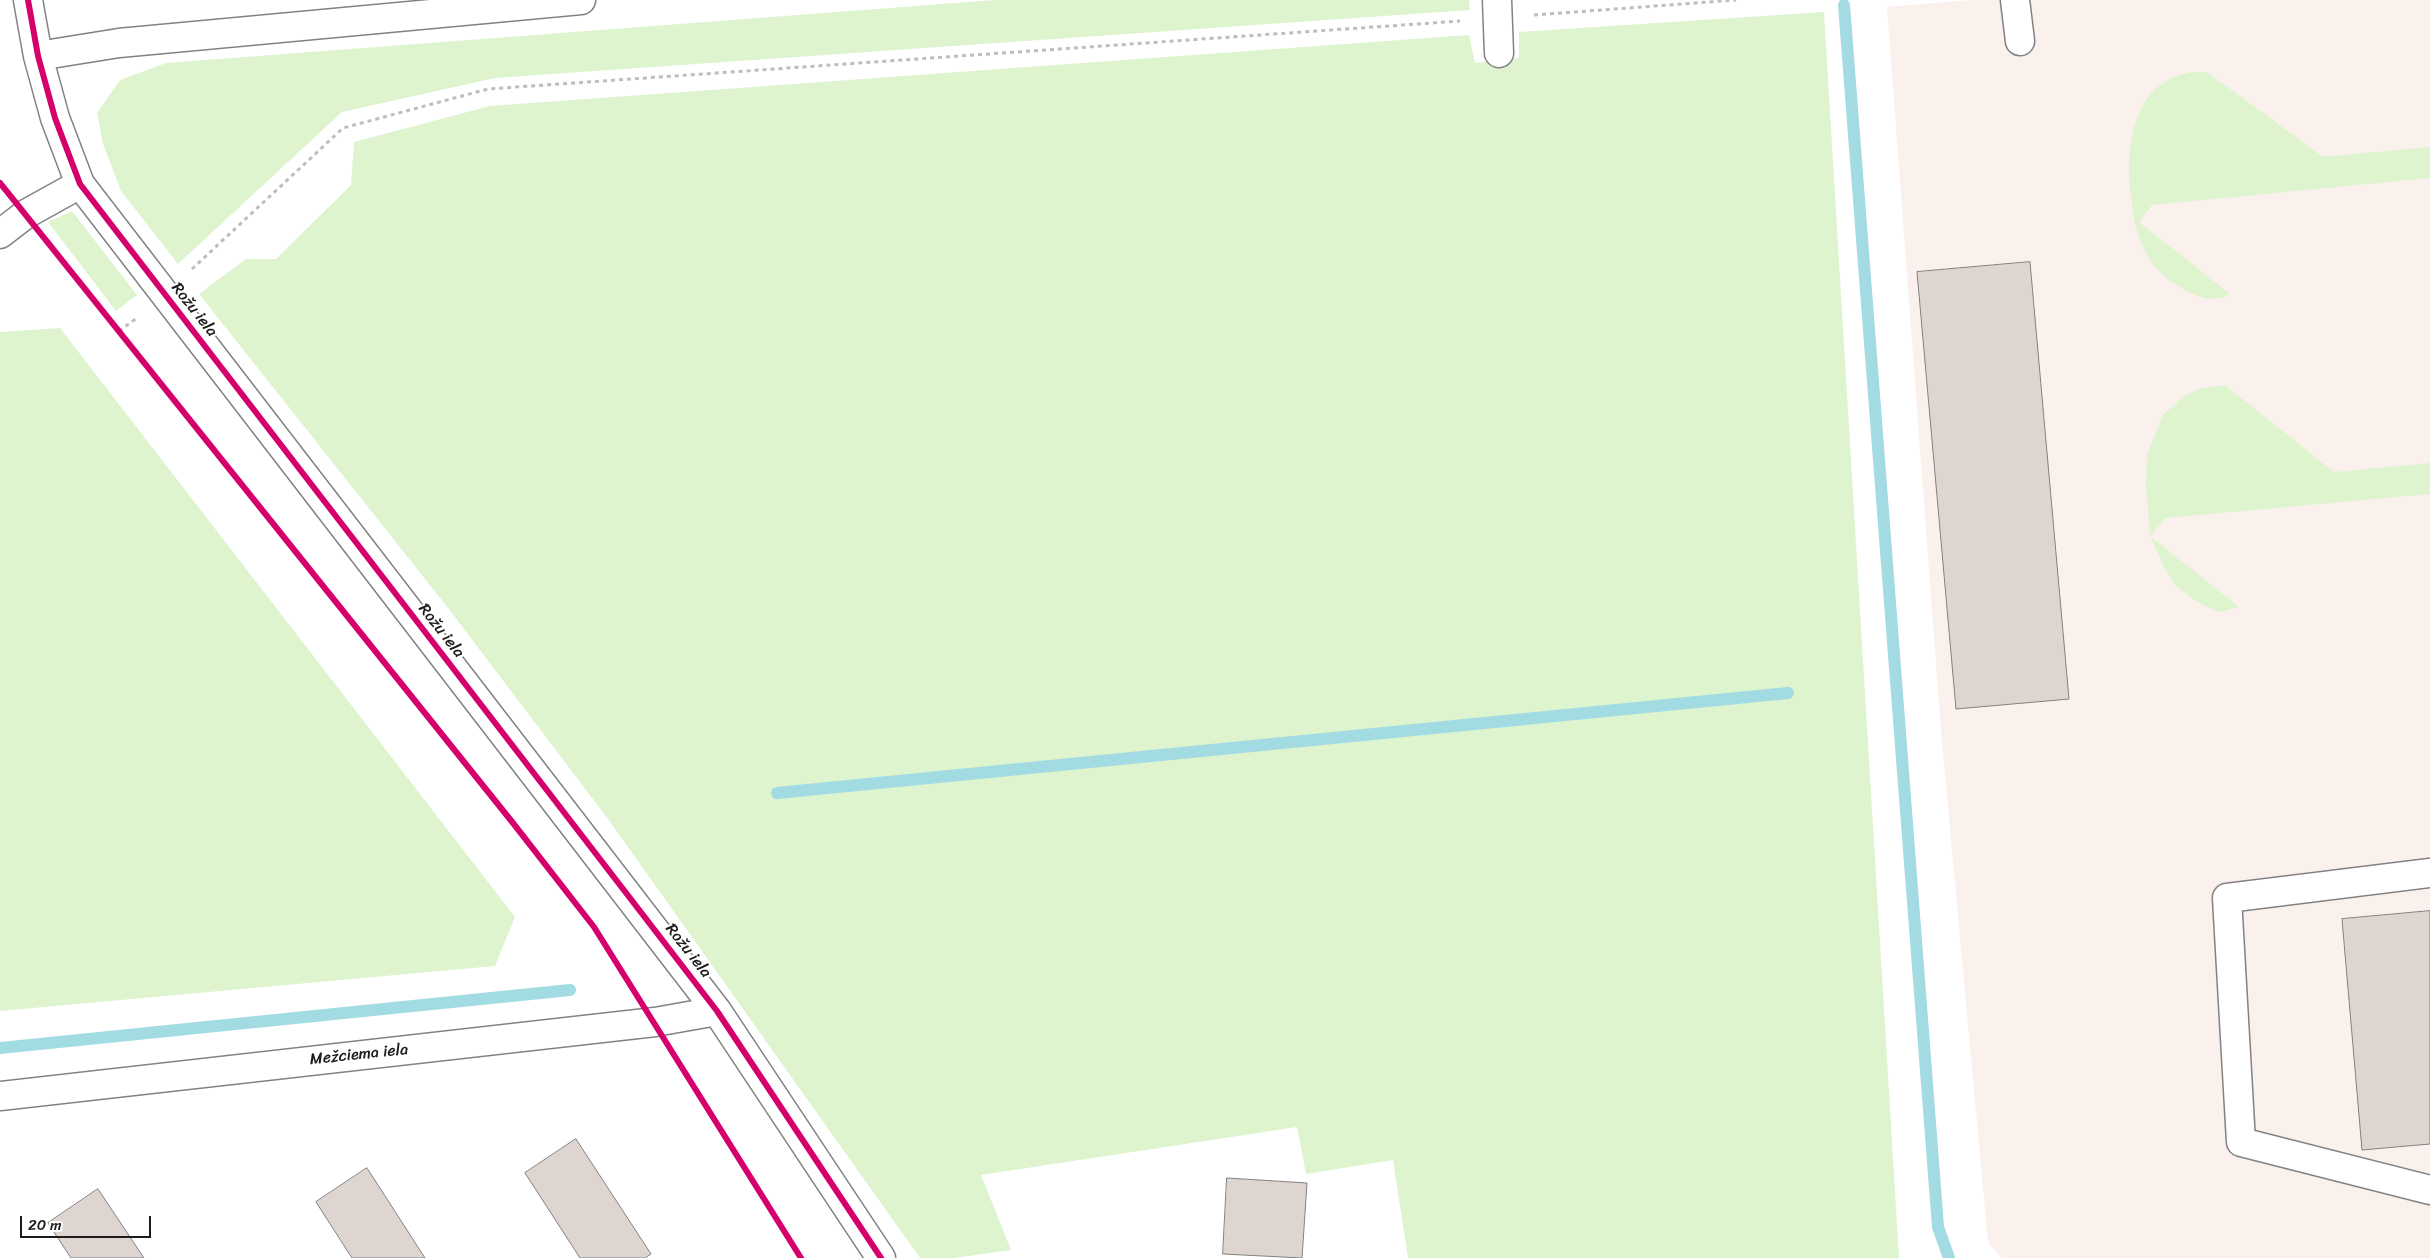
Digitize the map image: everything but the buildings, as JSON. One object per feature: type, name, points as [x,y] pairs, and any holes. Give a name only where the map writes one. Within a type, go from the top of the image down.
[{"type":"street","name":"Rožu iela","points":[[28,0],[38,56],[55,118],[80,184],[717,1011],[881,1258]]},
{"type":"street","points":[[38,56],[119,43],[581,0]]},
{"type":"street","points":[[2015,0],[2020,41]]},
{"type":"street","points":[[1497,9],[1499,53]]},
{"type":"street","points":[[0,234],[26,214],[80,184]]},
{"type":"street","points":[[2430,873],[2227,898],[2241,1142],[2430,1190]]},
{"type":"street","name":"Mežciema iela","points":[[0,1096],[655,1022],[717,1011]]},
{"type":"path","points":[[119,331],[164,294],[343,128],[488,89],[1497,9],[1736,0]]},
{"type":"path","points":[[113,323],[126,339]]},
{"type":"shaded area","points":[[1971,0],[2430,0],[2430,1258],[2002,1258],[1988,1243],[1941,731],[1887,7]]},
{"type":"green space","points":[[995,0],[1469,0],[1470,10],[495,78],[342,112],[178,264],[121,191],[103,144],[97,113],[120,80],[166,63]]},
{"type":"green space","points":[[1824,12],[1899,1258],[1408,1258],[1393,1160],[1306,1174],[1297,1127],[981,1175],[1011,1250],[954,1258],[920,1258],[608,819],[448,608],[199,294],[246,259],[276,259],[351,185],[354,142],[490,106],[1469,35],[1475,63],[1519,58],[1519,32]]},
{"type":"green space","points":[[2193,72],[2207,72],[2323,157],[2430,147],[2430,178],[2152,205],[2139,222],[2230,294],[2210,299],[2191,293],[2166,277],[2146,253],[2139,238],[2135,222],[2129,169],[2133,132],[2138,115],[2147,100],[2158,87],[2173,78]]},
{"type":"green space","points":[[72,211],[137,295],[116,311],[48,222]]},
{"type":"green space","points":[[60,328],[515,917],[495,966],[0,1011],[0,332]]},
{"type":"green space","points":[[2225,385],[2334,472],[2430,463],[2430,494],[2166,518],[2150,536],[2146,485],[2147,455],[2163,415],[2183,397],[2199,389]]},
{"type":"green space","points":[[2150,536],[2239,607],[2218,612],[2196,601],[2176,586],[2165,569]]},
{"type":"waterway","points":[[1844,5],[1938,1227],[1949,1258]]},
{"type":"waterway","points":[[777,793],[1788,693]]},
{"type":"waterway","points":[[0,1048],[570,990]]},
{"type":"cycle path","points":[[28,0],[38,56],[55,118],[80,184],[717,1011],[881,1258]]},
{"type":"cycle path","points":[[0,183],[513,823],[594,927],[801,1258]]}]
